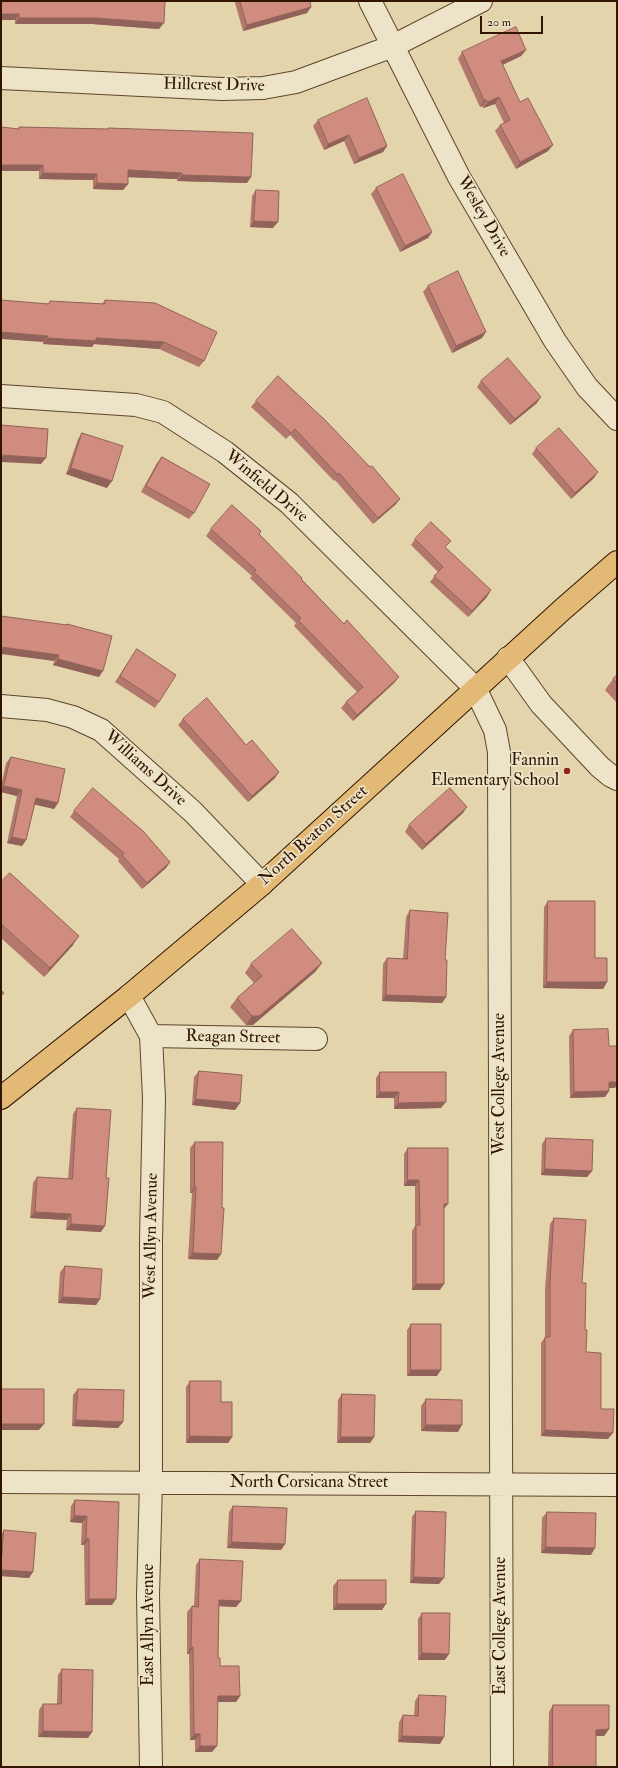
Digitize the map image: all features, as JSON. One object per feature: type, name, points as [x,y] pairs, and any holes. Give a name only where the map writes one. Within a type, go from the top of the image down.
[{"type":"main road","name":"North Beaton Street","points":[[1,1098],[129,996],[262,884],[508,658],[617,562]]},
{"type":"street","name":"Wesley Drive","points":[[370,1],[459,177],[555,341],[587,387],[617,419]]},
{"type":"street","name":"Hillcrest Drive","points":[[1,78],[222,89],[263,88],[296,82],[393,46],[481,1]]},
{"type":"street","name":"Winfield Drive","points":[[1,396],[136,405],[164,412],[225,452],[289,503],[475,688]]},
{"type":"street","points":[[508,658],[541,704],[600,767],[617,779]]},
{"type":"street","name":"West College Avenue","points":[[475,688],[495,730],[499,752],[501,1485]]},
{"type":"street","name":"Williams Drive","points":[[1,706],[47,710],[73,717],[101,730],[193,812],[262,884]]},
{"type":"street","name":"West Allyn Avenue","points":[[129,996],[151,1036],[154,1098],[151,1240],[151,1482]]},
{"type":"street","name":"Reagan Street","points":[[151,1036],[316,1039]]},
{"type":"street","name":"North Corsicana Street","points":[[1,1482],[617,1485]]},
{"type":"street","name":"East Allyn Avenue","points":[[150,1767],[148,1595],[151,1482]]},
{"type":"street","name":"East College Avenue","points":[[501,1485],[502,1767]]},
{"type":"building","points":[[1,1],[165,1],[164,23],[96,18],[19,18],[19,14],[1,14]]},
{"type":"building","points":[[240,1],[310,1],[311,7],[247,25]]},
{"type":"building","points":[[516,27],[526,50],[501,61],[520,102],[528,98],[553,145],[520,162],[500,125],[510,120],[499,97],[488,102],[484,100],[462,52]]},
{"type":"building","points":[[367,98],[387,146],[359,158],[349,135],[328,144],[318,120]]},
{"type":"building","points":[[1,127],[19,129],[19,127],[108,128],[253,133],[251,177],[182,175],[182,173],[128,170],[128,184],[97,183],[97,174],[43,173],[43,165],[1,165]]},
{"type":"building","points":[[403,174],[432,232],[405,246],[376,188]]},
{"type":"building","points":[[256,190],[279,191],[278,222],[254,221]]},
{"type":"building","points":[[458,271],[486,332],[456,346],[428,286]]},
{"type":"building","points":[[1,300],[49,304],[50,301],[105,304],[105,300],[155,303],[217,332],[204,361],[164,342],[96,338],[96,341],[47,338],[48,336],[1,332]]},
{"type":"building","points":[[508,358],[541,397],[515,419],[481,381]]},
{"type":"building","points":[[278,376],[326,421],[370,467],[372,466],[400,499],[378,518],[339,473],[338,475],[295,429],[291,433],[256,401]]},
{"type":"building","points":[[1,425],[48,429],[46,458],[1,455]]},
{"type":"building","points":[[559,428],[598,472],[575,493],[536,448]]},
{"type":"building","points":[[82,433],[123,446],[112,481],[71,468]]},
{"type":"building","points":[[162,457],[210,484],[194,513],[146,486]]},
{"type":"building","points":[[232,505],[261,531],[259,534],[302,578],[301,579],[344,624],[347,620],[399,677],[357,715],[346,702],[363,687],[298,620],[301,618],[254,572],[256,570],[211,529]]},
{"type":"building","points":[[431,522],[451,541],[445,547],[491,590],[472,611],[434,576],[443,567],[415,539]]},
{"type":"building","points":[[1,616],[67,624],[112,636],[103,671],[58,659],[59,655],[1,647]]},
{"type":"building","points":[[137,649],[176,675],[159,702],[120,676]]},
{"type":"building","points":[[617,675],[617,683],[613,679]]},
{"type":"building","points":[[207,698],[246,745],[252,740],[279,772],[252,796],[183,719]]},
{"type":"building","points":[[11,757],[65,769],[58,803],[36,798],[26,840],[12,837],[22,790],[4,786]]},
{"type":"building","points":[[93,788],[143,831],[170,862],[147,883],[122,855],[124,853],[74,811]]},
{"type":"building","points":[[450,788],[467,807],[426,844],[409,825]]},
{"type":"building","points":[[10,873],[79,936],[50,968],[1,924],[1,882]]},
{"type":"building","points":[[548,901],[595,901],[595,958],[607,958],[607,982],[547,982]]},
{"type":"building","points":[[410,910],[448,913],[445,960],[447,960],[446,997],[386,995],[387,958],[407,959]]},
{"type":"building","points":[[292,929],[322,963],[259,1016],[252,1016],[237,998],[262,976],[251,964]]},
{"type":"building","points":[[608,1029],[609,1046],[617,1046],[617,1082],[609,1082],[609,1091],[574,1092],[573,1030]]},
{"type":"building","points":[[199,1071],[242,1075],[240,1103],[196,1099]]},
{"type":"building","points":[[380,1072],[446,1072],[446,1102],[398,1103],[399,1092],[380,1092]]},
{"type":"building","points":[[77,1108],[111,1110],[106,1178],[109,1178],[105,1226],[71,1224],[71,1214],[35,1212],[37,1177],[72,1179]]},
{"type":"building","points":[[546,1138],[593,1140],[592,1171],[545,1169]]},
{"type":"building","points":[[195,1142],[223,1142],[222,1208],[224,1208],[221,1254],[193,1253],[196,1187]]},
{"type":"building","points":[[408,1148],[448,1148],[448,1204],[444,1204],[444,1284],[416,1284],[416,1225],[420,1225],[419,1180],[408,1180]]},
{"type":"building","points":[[554,1218],[586,1220],[582,1283],[586,1283],[586,1352],[601,1353],[601,1409],[614,1409],[613,1433],[545,1430],[545,1337],[550,1337],[550,1283]]},
{"type":"building","points":[[65,1266],[102,1269],[100,1299],[63,1297]]},
{"type":"building","points":[[411,1324],[441,1324],[441,1370],[411,1370]]},
{"type":"building","points":[[190,1381],[221,1381],[221,1402],[232,1402],[232,1437],[190,1436]]},
{"type":"building","points":[[1,1389],[44,1389],[44,1424],[1,1424]]},
{"type":"building","points":[[78,1389],[124,1390],[123,1422],[76,1420]]},
{"type":"building","points":[[342,1394],[375,1395],[374,1437],[341,1437]]},
{"type":"building","points":[[426,1399],[462,1400],[462,1425],[426,1425]]},
{"type":"building","points":[[75,1500],[119,1502],[116,1599],[89,1599],[89,1539],[86,1539],[87,1516],[75,1516]]},
{"type":"building","points":[[233,1506],[287,1508],[285,1544],[232,1542]]},
{"type":"building","points":[[416,1511],[446,1512],[444,1578],[414,1577]]},
{"type":"building","points":[[547,1512],[596,1513],[595,1548],[546,1547]]},
{"type":"building","points":[[4,1530],[36,1533],[33,1572],[1,1570]]},
{"type":"building","points":[[200,1559],[243,1561],[241,1601],[219,1600],[218,1658],[220,1658],[220,1666],[239,1666],[240,1696],[218,1696],[217,1746],[200,1746],[200,1734],[194,1734],[193,1647],[191,1647],[192,1606],[198,1607]]},
{"type":"building","points":[[338,1580],[386,1580],[386,1604],[337,1604]]},
{"type":"building","points":[[422,1613],[450,1613],[449,1654],[422,1653]]},
{"type":"building","points":[[62,1669],[93,1670],[92,1732],[43,1731],[43,1704],[61,1704]]},
{"type":"building","points":[[419,1695],[446,1696],[444,1737],[402,1736],[403,1715],[418,1716]]},
{"type":"building","points":[[553,1705],[609,1705],[609,1729],[596,1730],[596,1767],[553,1767]]},
{"type":"place","name":"Fannin Elementary School","points":[[567,771]]}]
